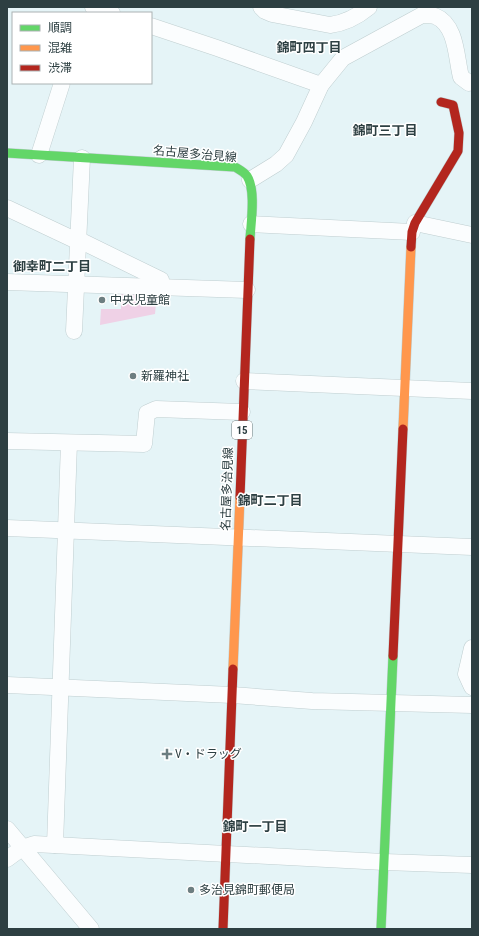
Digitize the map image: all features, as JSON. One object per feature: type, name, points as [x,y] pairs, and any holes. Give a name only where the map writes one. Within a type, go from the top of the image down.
[{"type":"main road","points":[[381,929],[405,388],[414,228],[458,151],[460,144],[459,126],[453,105],[440,102]]},
{"type":"main road","name":"名古屋多治見線","points":[[7,152],[235,167],[244,171],[250,180],[252,194],[251,224],[237,537],[223,929]]},
{"type":"street","points":[[93,7],[109,12]]},
{"type":"street","points":[[261,7],[265,11],[272,14],[330,25],[339,24],[350,20],[369,7]]},
{"type":"street","points":[[250,180],[276,164],[286,155],[304,122],[321,85],[343,58],[422,15],[434,16],[443,21],[451,33],[461,77],[469,83],[472,82]]},
{"type":"street","points":[[152,26],[321,85]]},
{"type":"street","points":[[39,155],[62,84]]},
{"type":"street","points":[[74,331],[77,240],[82,158]]},
{"type":"street","points":[[7,208],[162,280]]},
{"type":"street","points":[[251,224],[414,228],[472,235]]},
{"type":"street","points":[[7,282],[247,290]]},
{"type":"street","points":[[244,381],[472,391]]},
{"type":"street","points":[[7,441],[144,444],[147,413],[156,409],[242,412]]},
{"type":"street","points":[[55,845],[70,443]]},
{"type":"street","points":[[7,528],[472,547]]},
{"type":"street","points":[[472,648],[466,674],[472,687]]},
{"type":"street","points":[[7,685],[232,695],[312,701],[472,705]]},
{"type":"street","points":[[7,829],[91,929]]},
{"type":"street","points":[[7,860],[22,848],[34,844],[384,862],[472,865]]},
{"type":"shaded area","points":[[121,292],[157,293],[155,314],[100,325],[101,309],[121,309]]},
{"type":"traffic: fast","points":[[7,153],[235,167],[243,172],[250,182],[252,198],[250,239]]},
{"type":"traffic: fast","points":[[381,929],[393,656]]},
{"type":"traffic: slow","points":[[403,429],[411,247]]},
{"type":"traffic: slow","points":[[233,669],[240,497]]},
{"type":"traffic: jam","points":[[411,247],[412,232],[415,223],[458,151],[459,133],[453,105],[441,102]]},
{"type":"traffic: jam","points":[[240,497],[250,239]]},
{"type":"traffic: jam","points":[[393,656],[403,429]]},
{"type":"traffic: jam","points":[[223,929],[233,669]]},
{"type":"place","name":"中央児童館","points":[[102,300]]},
{"type":"place","name":"新羅神社","points":[[133,376]]},
{"type":"place","name":"V・ドラッグ","points":[[167,754]]},
{"type":"place","name":"多治見錦町郵便局","points":[[191,890]]},
{"type":"district","name":"錦町四丁目","points":[[309,47]]},
{"type":"district","name":"錦町三丁目","points":[[385,130]]},
{"type":"district","name":"御幸町二丁目","points":[[52,266]]},
{"type":"district","name":"錦町二丁目","points":[[270,500]]},
{"type":"district","name":"錦町一丁目","points":[[255,826]]}]
